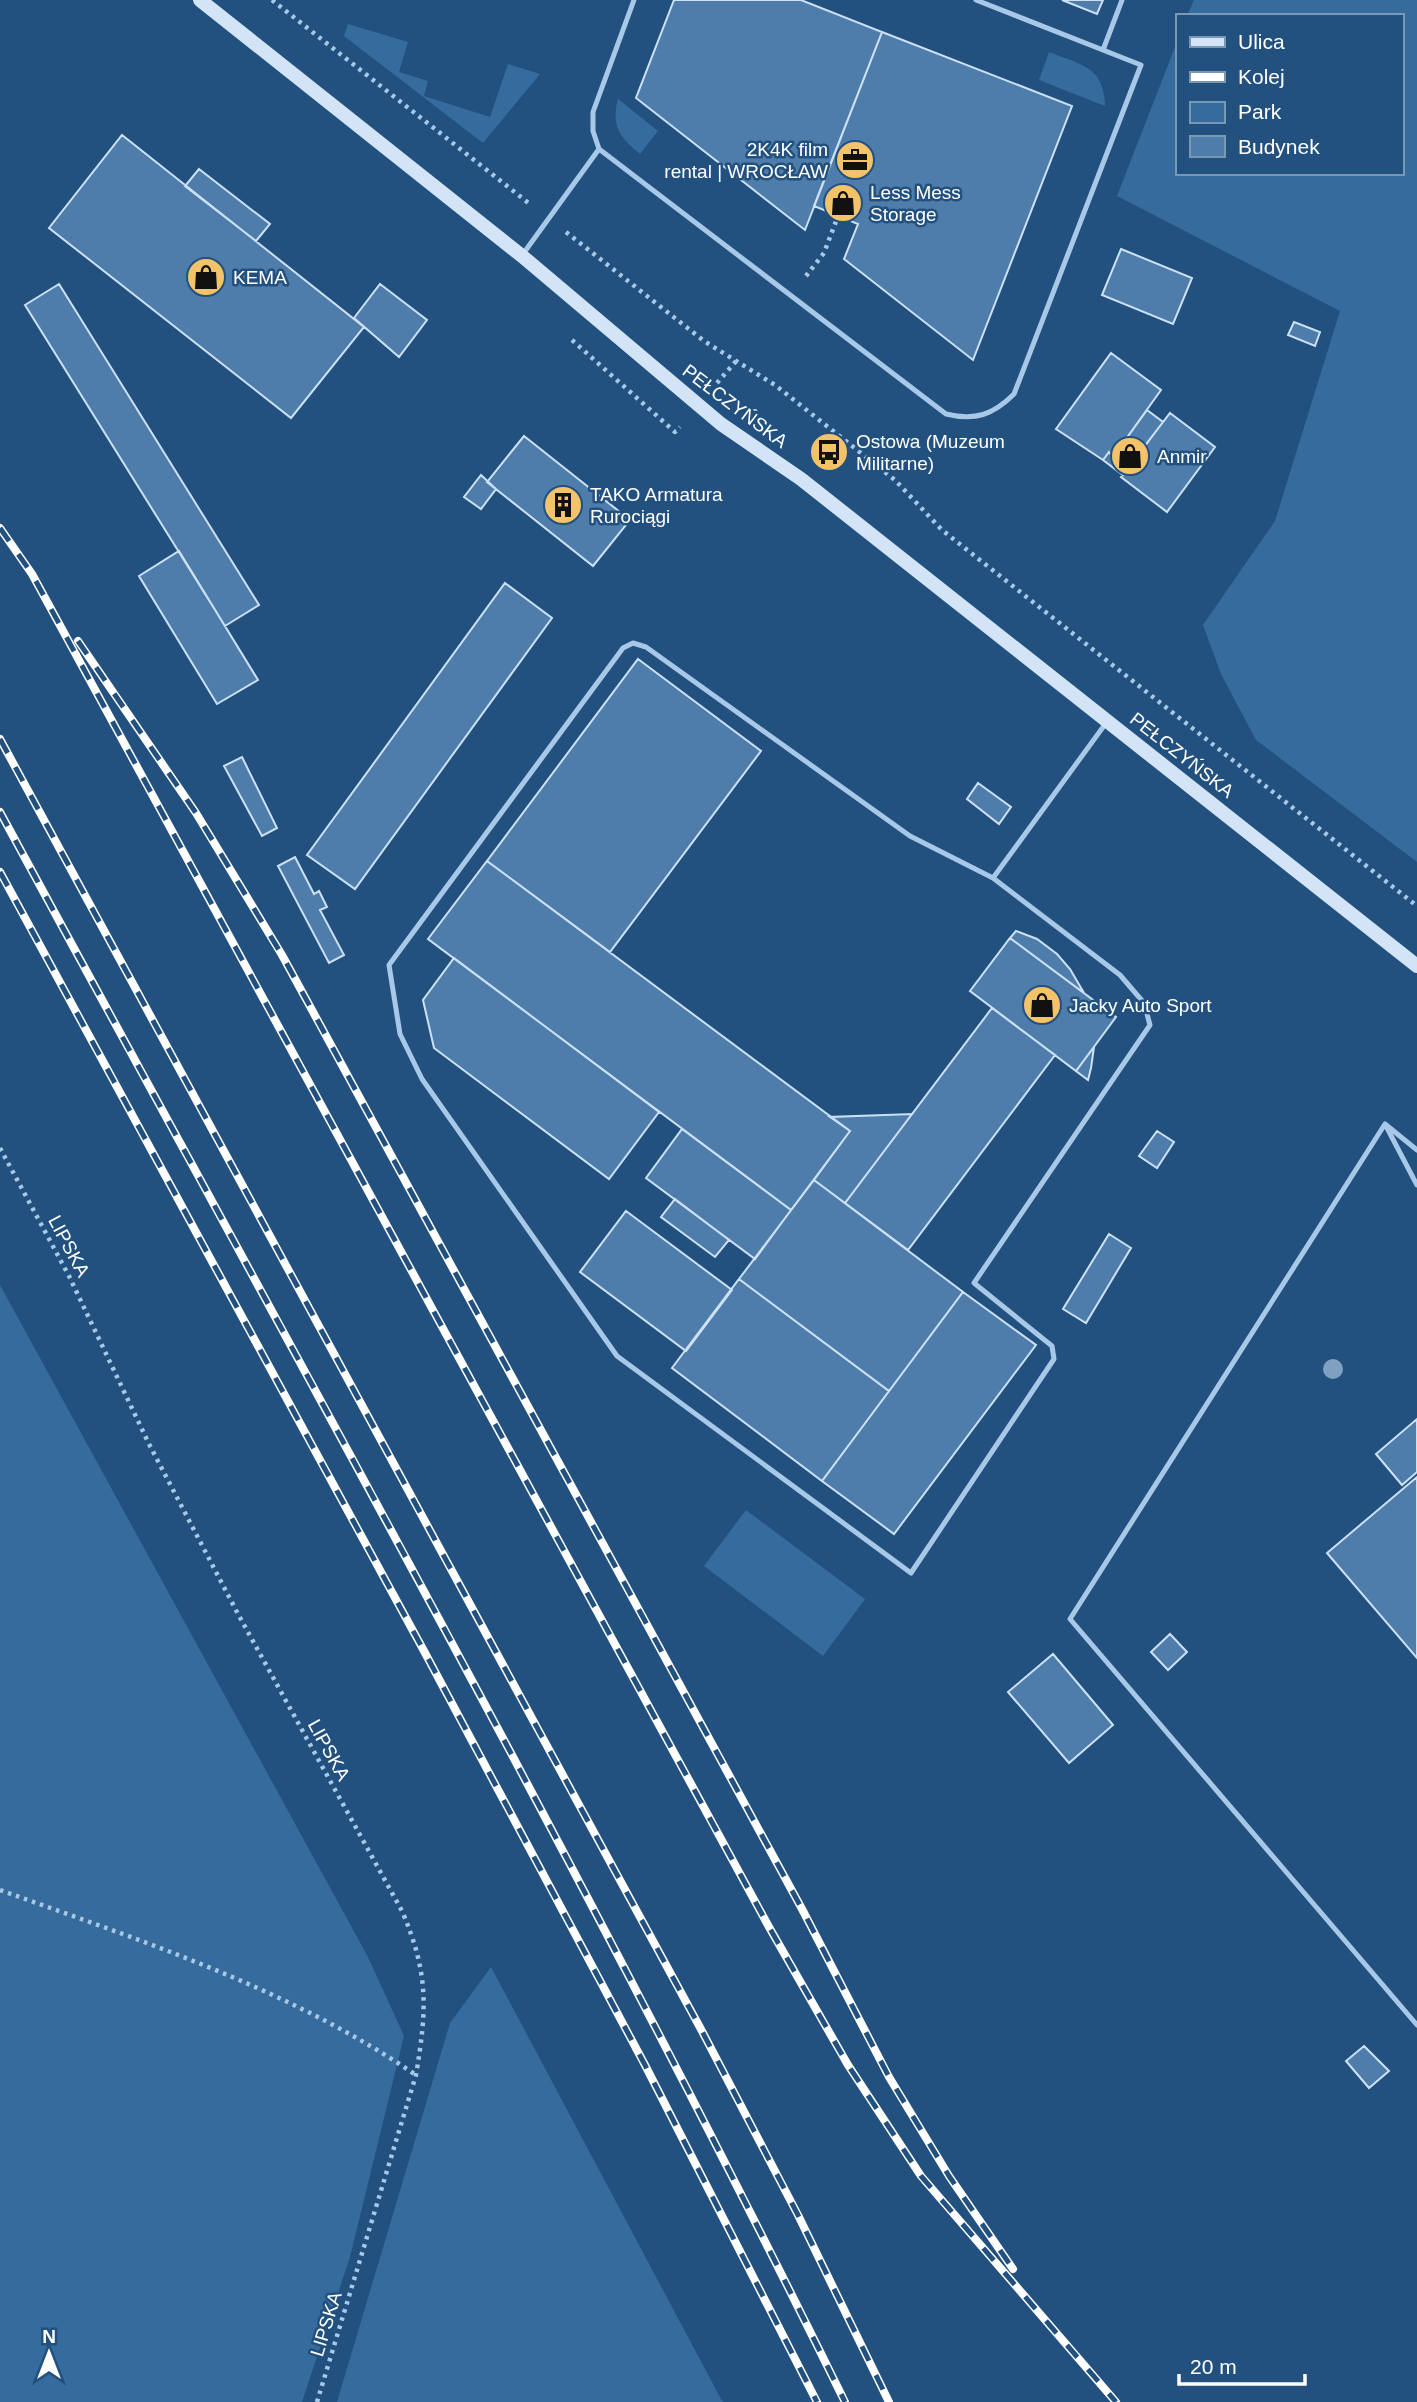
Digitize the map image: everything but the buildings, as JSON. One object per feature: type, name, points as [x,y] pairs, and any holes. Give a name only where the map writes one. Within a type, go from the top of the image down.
[{"type":"main road","name":"PEŁCZYŃSKA","points":[[200,0],[522,256],[721,424],[801,479],[1417,966]]},
{"type":"lane","points":[[634,0],[593,112],[593,131],[599,149],[946,414],[964,418],[984,416],[1001,408],[1014,394],[1141,65],[976,0]]},
{"type":"lane","points":[[995,8],[998,0]]},
{"type":"lane","points":[[1103,50],[1122,0]]},
{"type":"lane","points":[[522,256],[599,149]]},
{"type":"lane","points":[[633,643],[646,647],[909,836],[993,878],[1120,975],[1144,1003],[1150,1025],[974,1283],[1052,1346],[1054,1359],[911,1573],[617,1356],[422,1079],[400,1034],[389,965],[623,648],[633,643]]},
{"type":"lane","points":[[993,878],[1107,721]]},
{"type":"lane","points":[[1385,1124],[1417,1150]]},
{"type":"lane","points":[[1385,1124],[1417,1185]]},
{"type":"lane","points":[[1385,1124],[1070,1619],[1417,2025]]},
{"type":"path","points":[[272,0],[704,341],[750,367],[819,419],[895,480],[942,530],[1417,906]]},
{"type":"path","points":[[790,297],[824,253],[838,216]]},
{"type":"path","name":"LIPSKA","points":[[0,1148],[69,1276],[149,1444],[238,1614],[402,1911],[417,1947],[424,1983],[426,2019],[416,2075],[317,2402]]},
{"type":"path","points":[[0,1890],[163,1949],[326,2020],[363,2039],[416,2075]]},
{"type":"green space","points":[[1194,0],[1417,0],[1417,862],[1256,740],[1221,674],[1203,625],[1275,521],[1340,311],[1117,196],[1176,45],[1176,175],[1403,175],[1403,14],[1188,14]]},
{"type":"green space","points":[[348,24],[408,42],[399,72],[428,81],[424,96],[490,117],[508,64],[540,74],[483,143],[344,36]]},
{"type":"green space","points":[[1049,52],[1089,69],[1100,83],[1105,106],[1039,80]]},
{"type":"green space","points":[[618,99],[658,131],[640,154],[622,136],[616,124]]},
{"type":"green space","points":[[0,1285],[368,1957],[404,2036],[350,2257],[302,2402],[0,2402]]},
{"type":"green space","points":[[746,1510],[865,1599],[823,1656],[704,1566]]},
{"type":"green space","points":[[491,1967],[723,2402],[337,2402],[450,2023]]},
{"type":"railway","points":[[0,528],[32,574],[769,1927],[848,2065],[921,2176],[1116,2402]]},
{"type":"railway","points":[[78,641],[196,813],[282,955],[802,1909],[889,2077],[949,2176],[1013,2269]]},
{"type":"railway","points":[[0,739],[703,2033],[798,2215],[889,2402]]},
{"type":"railway","points":[[0,812],[537,1801],[845,2402]]},
{"type":"railway","points":[[0,872],[424,1651],[645,2065],[817,2402]]},
{"type":"place","name":"2K4K film rental | WROCŁAW","points":[[855,160]]},
{"type":"place","name":"Less Mess Storage","points":[[843,203]]},
{"type":"place","name":"KEMA","points":[[206,277]]},
{"type":"place","name":"Ostowa (Muzeum Militarne)","points":[[829,452]]},
{"type":"place","name":"Anmir","points":[[1130,456]]},
{"type":"place","name":"TAKO Armatura Rurociągi","points":[[563,505]]},
{"type":"place","name":"Jacky Auto Sport","points":[[1042,1005]]}]
